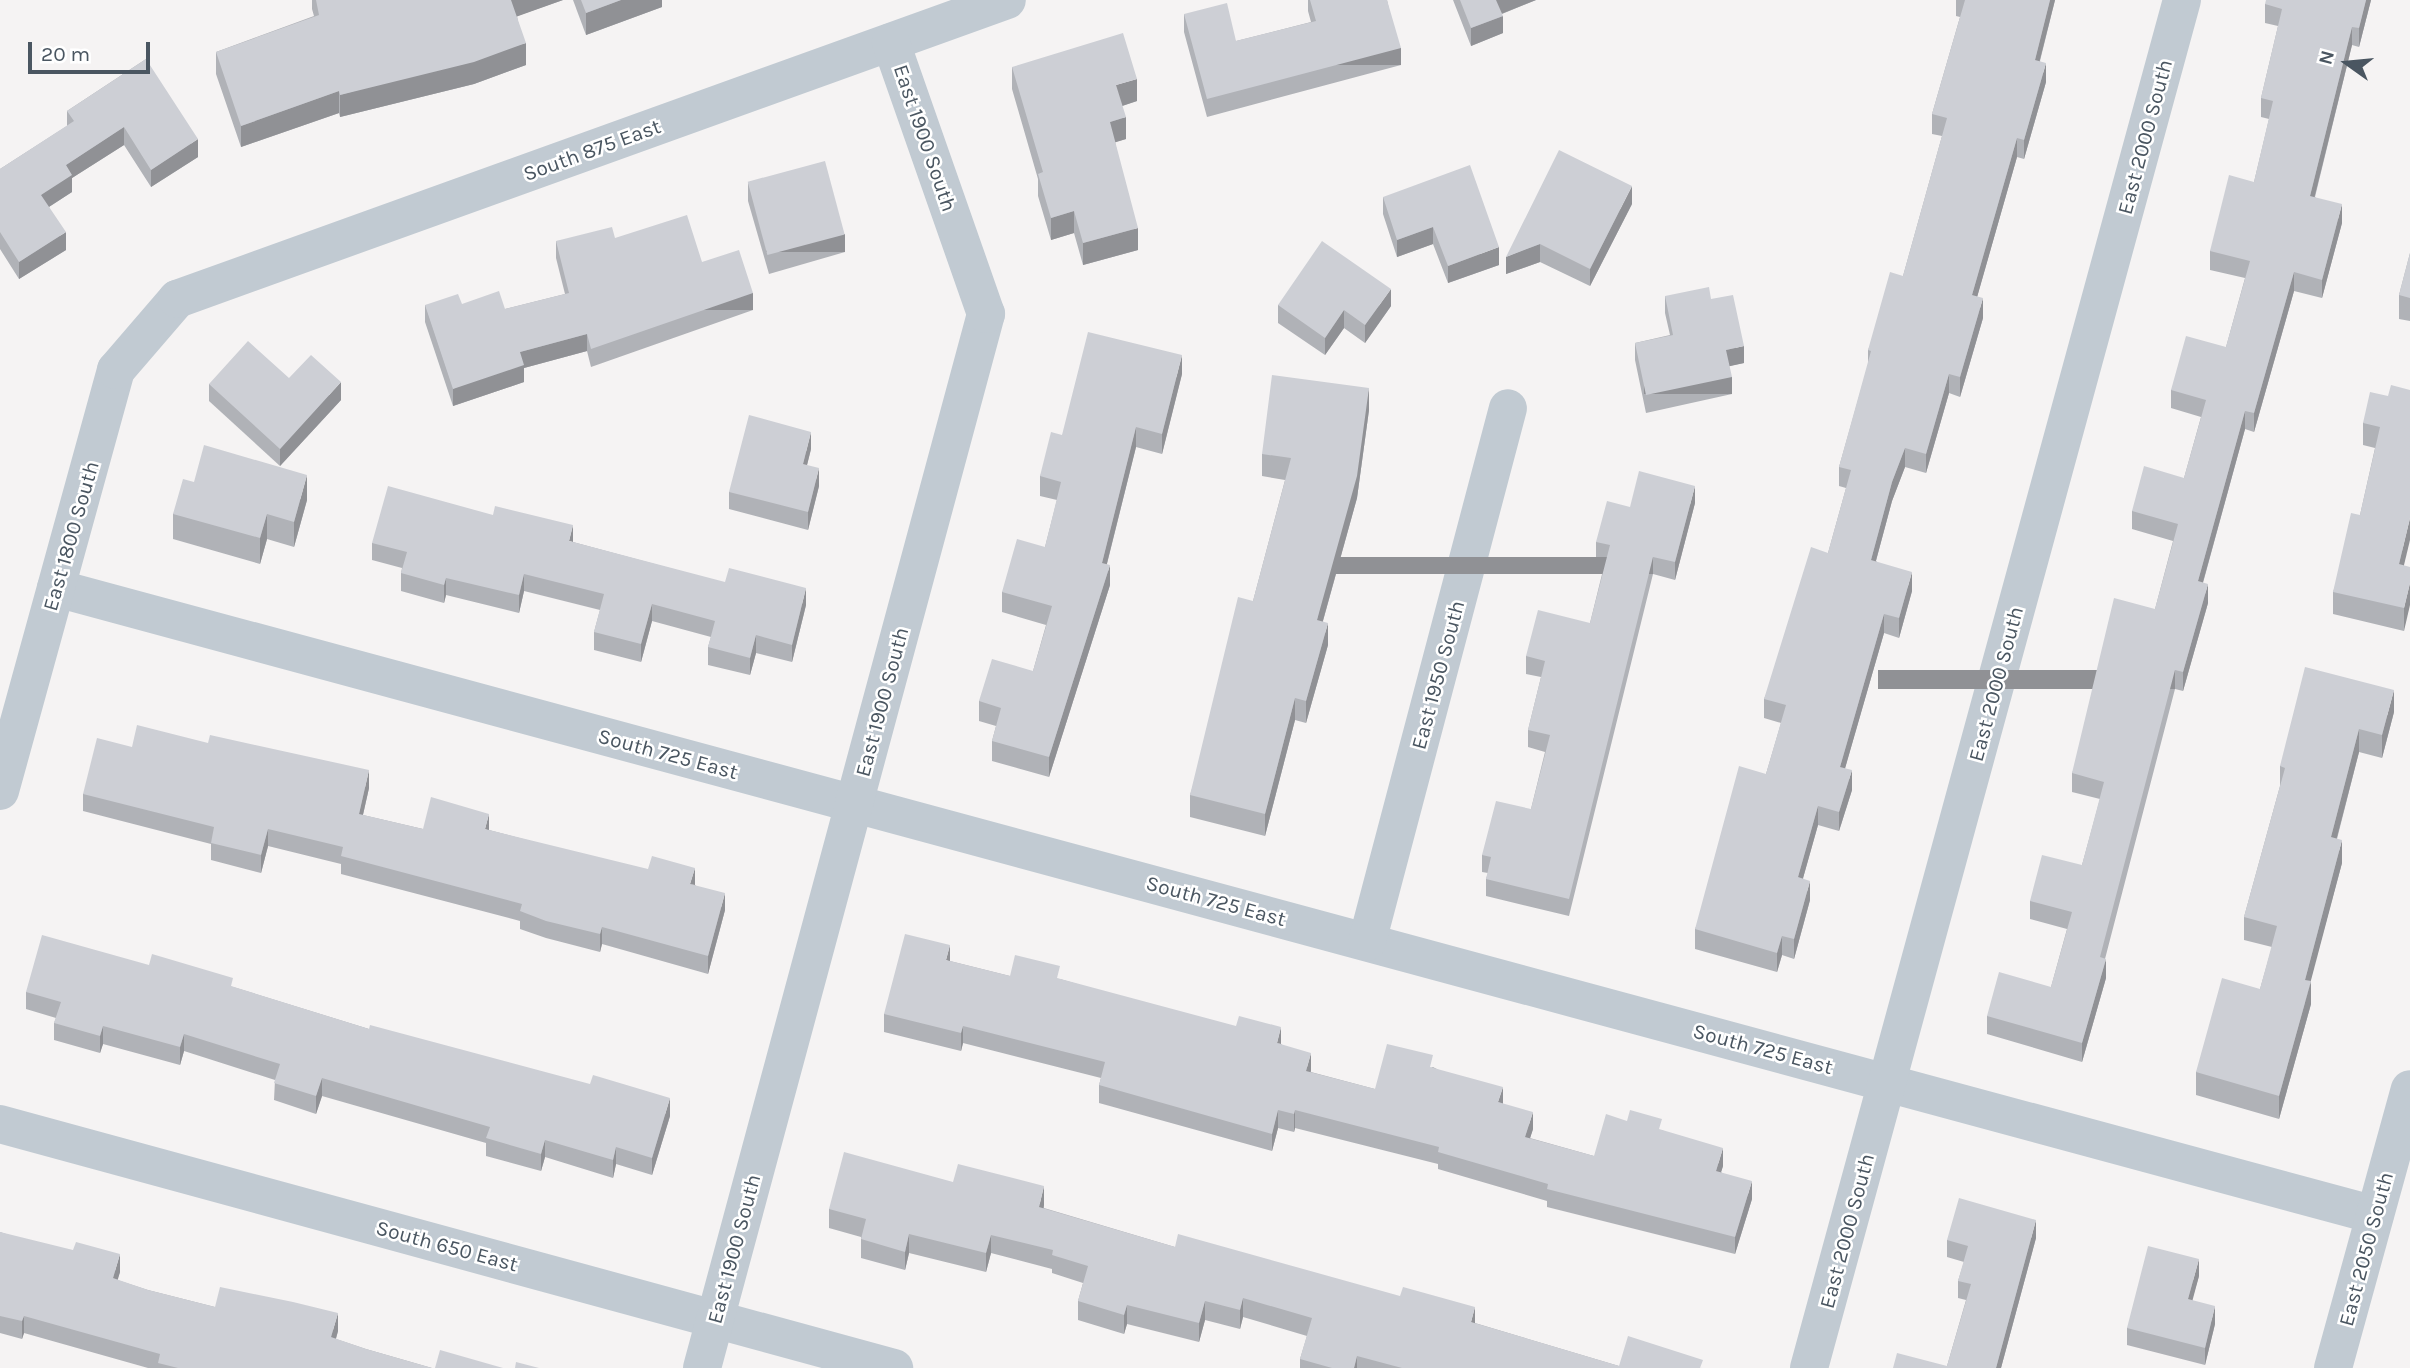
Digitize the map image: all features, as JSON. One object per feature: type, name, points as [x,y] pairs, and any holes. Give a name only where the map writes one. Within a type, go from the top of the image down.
[{"type":"street","name":"South 875 East","points":[[177,299],[1007,0]]},
{"type":"street","name":"East 2000 South","points":[[1809,1368],[2182,0]]},
{"type":"street","name":"East 1900 South","points":[[702,1368],[986,314],[891,42]]},
{"type":"street","name":"East 1800 South","points":[[0,791],[117,370],[177,299]]},
{"type":"street","name":"East 1950 South","points":[[1367,942],[1508,408]]},
{"type":"street","name":"South 725 East","points":[[56,588],[2375,1214]]},
{"type":"street","name":"East 2050 South","points":[[2333,1368],[2410,1089]]},
{"type":"street","name":"South 650 East","points":[[0,1124],[894,1368]]},
{"type":"building","points":[[316,0],[511,0],[526,43],[474,62],[340,95],[339,91],[241,126],[216,52],[319,15]]},
{"type":"building","points":[[581,0],[621,0],[586,13]]},
{"type":"building","points":[[1310,0],[1387,0],[1401,48],[1207,99],[1184,14],[1227,3],[1236,41],[1316,21]]},
{"type":"building","points":[[1460,0],[1496,0],[1503,16],[1471,28]]},
{"type":"building","points":[[1965,0],[2050,0],[2035,60],[2046,63],[2024,140],[2017,138],[1972,295],[1983,298],[1960,377],[1949,374],[1926,454],[1905,448],[1892,482],[1871,560],[1912,572],[1899,618],[1884,614],[1840,767],[1852,770],[1839,812],[1818,806],[1798,877],[1810,881],[1794,939],[1782,936],[1777,953],[1695,929],[1739,766],[1766,774],[1786,705],[1764,699],[1811,547],[1828,553],[1851,470],[1839,467],[1871,351],[1868,350],[1890,272],[1903,276],[1947,118],[1932,114]]},
{"type":"building","points":[[2266,0],[2366,0],[2359,28],[2352,27],[2310,196],[2342,204],[2322,280],[2294,272],[2254,413],[2245,411],[2198,581],[2208,584],[2183,672],[2175,670],[2100,957],[2106,959],[2082,1043],[1987,1016],[1999,972],[2051,987],[2072,912],[2030,901],[2042,855],[2082,865],[2104,782],[2072,773],[2114,598],[2155,609],[2178,524],[2132,511],[2144,466],[2184,478],[2206,400],[2171,390],[2186,336],[2226,347],[2250,261],[2210,251],[2229,175],[2254,182],[2273,101],[2261,98],[2282,9],[2265,4]]},
{"type":"building","points":[[1123,33],[1137,79],[1116,85],[1126,117],[1110,122],[1138,228],[1083,243],[1074,211],[1051,218],[1038,174],[1043,172],[1012,67]]},
{"type":"building","points":[[146,59],[198,139],[151,170],[124,127],[66,165],[72,175],[41,195],[66,232],[19,262],[0,232],[0,169],[74,121],[67,111]]},
{"type":"building","points":[[1559,150],[1632,186],[1590,269],[1540,244],[1506,257]]},
{"type":"building","points":[[825,161],[845,234],[767,255],[748,182]]},
{"type":"building","points":[[1470,165],[1499,247],[1448,266],[1433,227],[1397,240],[1383,197]]},
{"type":"building","points":[[687,215],[702,262],[739,250],[753,293],[591,349],[587,334],[520,352],[524,365],[453,389],[425,305],[458,294],[462,304],[499,291],[505,309],[569,293],[556,241],[612,227],[615,238]]},
{"type":"building","points":[[1322,241],[1391,289],[1365,325],[1344,310],[1325,338],[1278,305]]},
{"type":"building","points":[[2410,253],[2410,298],[2399,295]]},
{"type":"building","points":[[1709,287],[1711,299],[1733,295],[1744,346],[1726,350],[1732,377],[1646,395],[1635,343],[1673,335],[1665,296]]},
{"type":"building","points":[[1088,332],[1182,355],[1162,434],[1136,427],[1102,563],[1110,565],[1049,757],[992,741],[1001,708],[979,701],[992,659],[1033,671],[1052,606],[1002,592],[1017,539],[1045,547],[1061,482],[1040,476],[1051,432],[1062,435]]},
{"type":"building","points":[[248,341],[289,378],[311,355],[341,382],[280,449],[209,384]]},
{"type":"building","points":[[1272,375],[1369,388],[1357,476],[1317,620],[1328,623],[1306,701],[1295,698],[1265,814],[1190,795],[1238,597],[1253,601],[1291,458],[1262,454]]},
{"type":"building","points":[[2391,385],[2410,390],[2410,518],[2399,564],[2410,567],[2410,583],[2404,608],[2333,592],[2351,513],[2360,515],[2380,427],[2363,423],[2370,392],[2388,396]]},
{"type":"building","points":[[749,415],[811,432],[803,464],[819,468],[808,512],[729,492]]},
{"type":"building","points":[[204,445],[307,475],[294,522],[267,514],[260,538],[173,514],[183,479],[194,482]]},
{"type":"building","points":[[1639,471],[1695,486],[1675,562],[1653,557],[1569,899],[1486,879],[1491,857],[1482,855],[1496,801],[1531,809],[1550,735],[1528,730],[1545,661],[1526,656],[1538,610],[1590,623],[1610,545],[1596,542],[1607,501],[1630,507]]},
{"type":"building","points":[[388,486],[493,515],[495,506],[573,525],[569,541],[725,582],[729,568],[806,588],[792,645],[756,635],[750,658],[708,647],[715,621],[652,604],[641,644],[594,632],[604,594],[524,574],[519,595],[446,578],[444,585],[401,573],[407,552],[372,543]]},
{"type":"building","points":[[2305,667],[2394,690],[2382,735],[2359,729],[2331,837],[2342,840],[2305,980],[2311,981],[2279,1096],[2196,1072],[2222,978],[2260,989],[2277,926],[2244,917],[2285,768],[2280,766]]},
{"type":"building","points":[[137,725],[208,743],[210,735],[369,770],[359,814],[423,829],[431,797],[489,814],[485,829],[648,869],[652,856],[695,868],[690,884],[725,893],[708,956],[602,927],[600,934],[546,921],[520,911],[522,904],[341,856],[343,847],[268,829],[261,855],[211,843],[214,827],[83,794],[97,738],[132,747]]},
{"type":"building","points":[[905,934],[950,945],[946,960],[1010,976],[1015,955],[1060,966],[1057,978],[1236,1026],[1239,1016],[1281,1027],[1277,1043],[1311,1053],[1306,1071],[1375,1089],[1387,1044],[1433,1055],[1430,1067],[1503,1087],[1498,1102],[1533,1112],[1525,1137],[1594,1156],[1606,1114],[1627,1121],[1630,1110],[1662,1119],[1659,1129],[1723,1148],[1716,1171],[1752,1181],[1735,1237],[1547,1189],[1548,1184],[1438,1152],[1439,1147],[1295,1110],[1294,1114],[1278,1110],[1272,1134],[1099,1085],[1105,1062],[963,1026],[961,1033],[884,1014]]},
{"type":"building","points":[[42,935],[149,965],[152,954],[233,978],[231,986],[369,1029],[370,1025],[590,1084],[593,1075],[670,1098],[652,1158],[616,1147],[613,1160],[545,1140],[541,1154],[486,1138],[490,1127],[322,1078],[316,1096],[274,1083],[280,1064],[184,1034],[180,1047],[103,1026],[100,1036],[54,1023],[61,1002],[26,992]]},
{"type":"building","points":[[844,1152],[953,1182],[958,1164],[1044,1186],[1039,1207],[1175,1247],[1178,1234],[1400,1296],[1403,1287],[1475,1307],[1471,1322],[1619,1366],[1628,1336],[1703,1360],[1700,1368],[1402,1368],[1357,1356],[1354,1368],[1332,1368],[1300,1359],[1312,1318],[1243,1298],[1240,1310],[1205,1301],[1199,1323],[1127,1305],[1124,1315],[1078,1301],[1088,1266],[1052,1255],[1053,1250],[991,1235],[986,1253],[909,1234],[905,1252],[861,1239],[866,1219],[829,1209]]},
{"type":"building","points":[[1959,1198],[2036,1220],[1996,1368],[1893,1368],[1897,1353],[1947,1366],[1971,1284],[1958,1281],[1968,1246],[1947,1240]]},
{"type":"building","points":[[0,1232],[73,1250],[76,1242],[120,1254],[113,1278],[215,1307],[220,1287],[338,1313],[331,1337],[432,1368],[178,1368],[158,1363],[160,1354],[24,1316],[22,1321],[0,1316]]},
{"type":"building","points":[[2148,1246],[2199,1259],[2188,1299],[2215,1306],[2205,1348],[2127,1328]]},
{"type":"building","points":[[440,1350],[503,1368],[435,1368]]},
{"type":"building","points":[[516,1362],[539,1368],[515,1368]]}]
